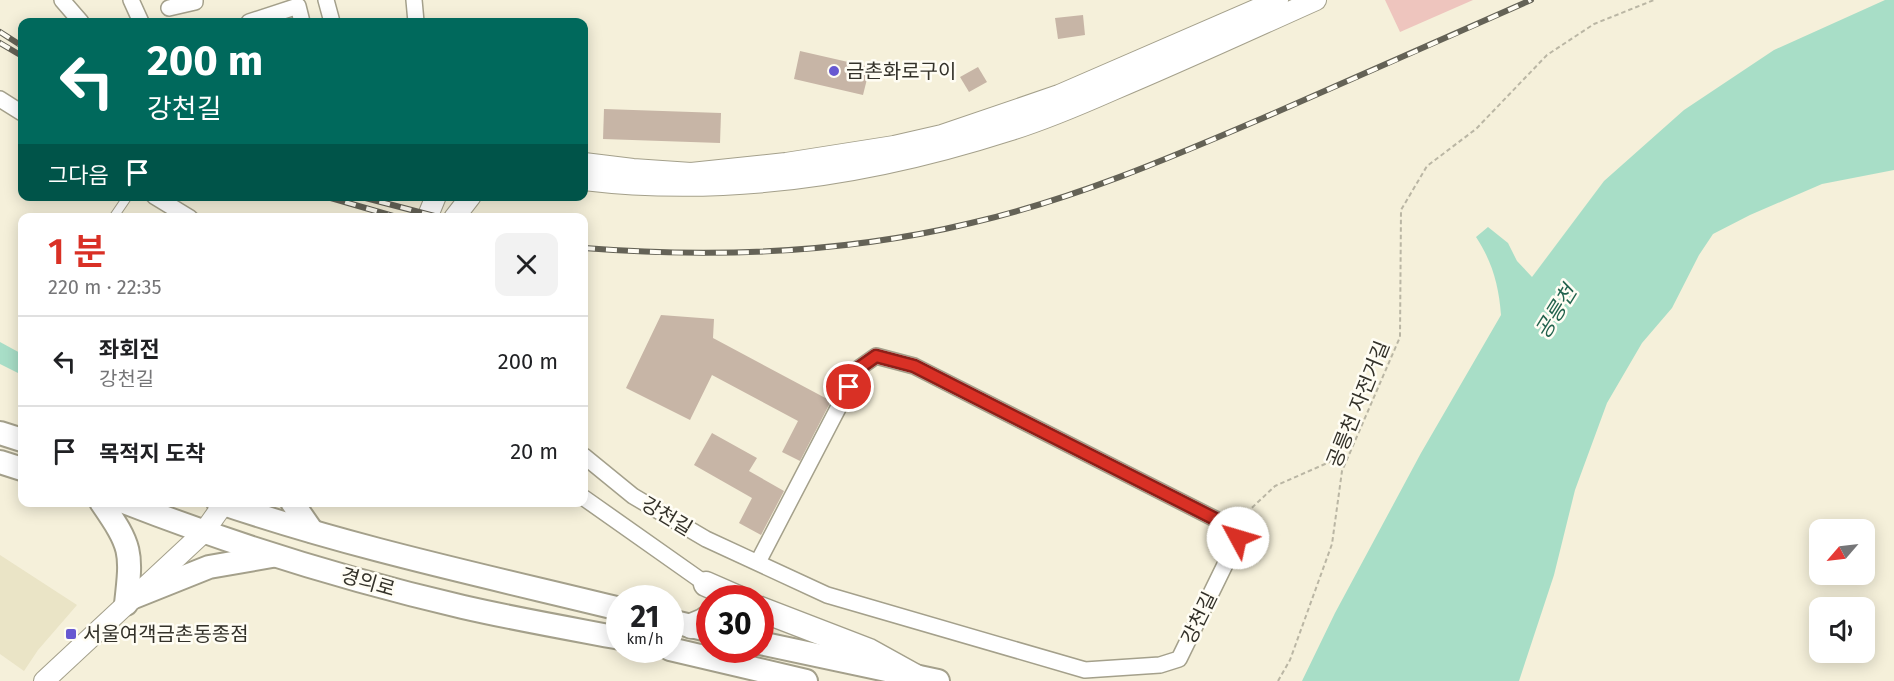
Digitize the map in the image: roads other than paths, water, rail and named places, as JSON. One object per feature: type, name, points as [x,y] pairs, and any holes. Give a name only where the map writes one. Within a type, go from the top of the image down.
[{"type":"main road","points":[[0,433],[18,439]]},
{"type":"main road","points":[[0,462],[18,468]]},
{"type":"main road","points":[[104,507],[120,530],[129,549],[130,601],[209,567],[275,556]]},
{"type":"main road","name":"경의로","points":[[137,507],[203,533],[382,587],[465,608],[606,635]]},
{"type":"main road","name":"경의로","points":[[235,507],[415,559],[606,606]]},
{"type":"main road","points":[[295,507],[312,531]]},
{"type":"main road","points":[[774,614],[869,651],[927,679]]},
{"type":"main road","points":[[774,646],[927,679]]},
{"type":"main road","points":[[684,652],[806,681]]},
{"type":"street","points":[[62,0],[78,18]]},
{"type":"street","points":[[131,0],[139,18]]},
{"type":"street","points":[[169,8],[195,2],[195,0]]},
{"type":"street","points":[[326,0],[328,18]]},
{"type":"street","points":[[414,0],[416,18]]},
{"type":"street","points":[[588,163],[633,169],[692,172],[786,163],[894,146],[942,135],[1059,95],[1278,0]]},
{"type":"street","points":[[588,181],[631,186],[690,187],[787,181],[894,162],[1008,131],[1054,115],[1316,0]]},
{"type":"street","points":[[261,18],[298,6],[301,18]]},
{"type":"street","points":[[0,99],[18,110]]},
{"type":"street","points":[[162,201],[182,213]]},
{"type":"street","points":[[458,213],[467,201]]},
{"type":"street","name":"강천길","points":[[588,459],[633,496],[706,539],[827,595],[1085,670],[1160,665],[1179,659],[1238,538],[1231,527],[914,366],[876,356],[859,368],[758,562]]},
{"type":"street","points":[[588,501],[702,585]]},
{"type":"street","points":[[44,681],[203,533],[219,507]]},
{"type":"water","name":"공릉천","points":[[1885,0],[1894,0],[1894,170],[1822,184],[1750,215],[1713,234],[1699,255],[1672,308],[1642,343],[1607,403],[1575,490],[1554,575],[1519,681],[1302,681],[1335,613],[1421,453],[1501,315],[1494,274],[1476,237],[1488,227],[1508,243],[1517,261],[1532,277],[1604,181],[1684,110],[1774,50]]},
{"type":"water","points":[[0,342],[18,352],[18,373],[0,364]]},
{"type":"railway","points":[[588,248],[729,253],[826,247],[923,233],[1010,213],[1048,202],[1160,161],[1531,0]]},
{"type":"railway","points":[[0,32],[18,43]]},
{"type":"railway","points":[[0,43],[18,54]]},
{"type":"railway","points":[[341,201],[383,213]]},
{"type":"railway","points":[[377,201],[423,213]]},
{"type":"place","name":"금촌화로구이","points":[[834,71]]},
{"type":"place","name":"서울여객금촌동종점","points":[[71,634]]}]
